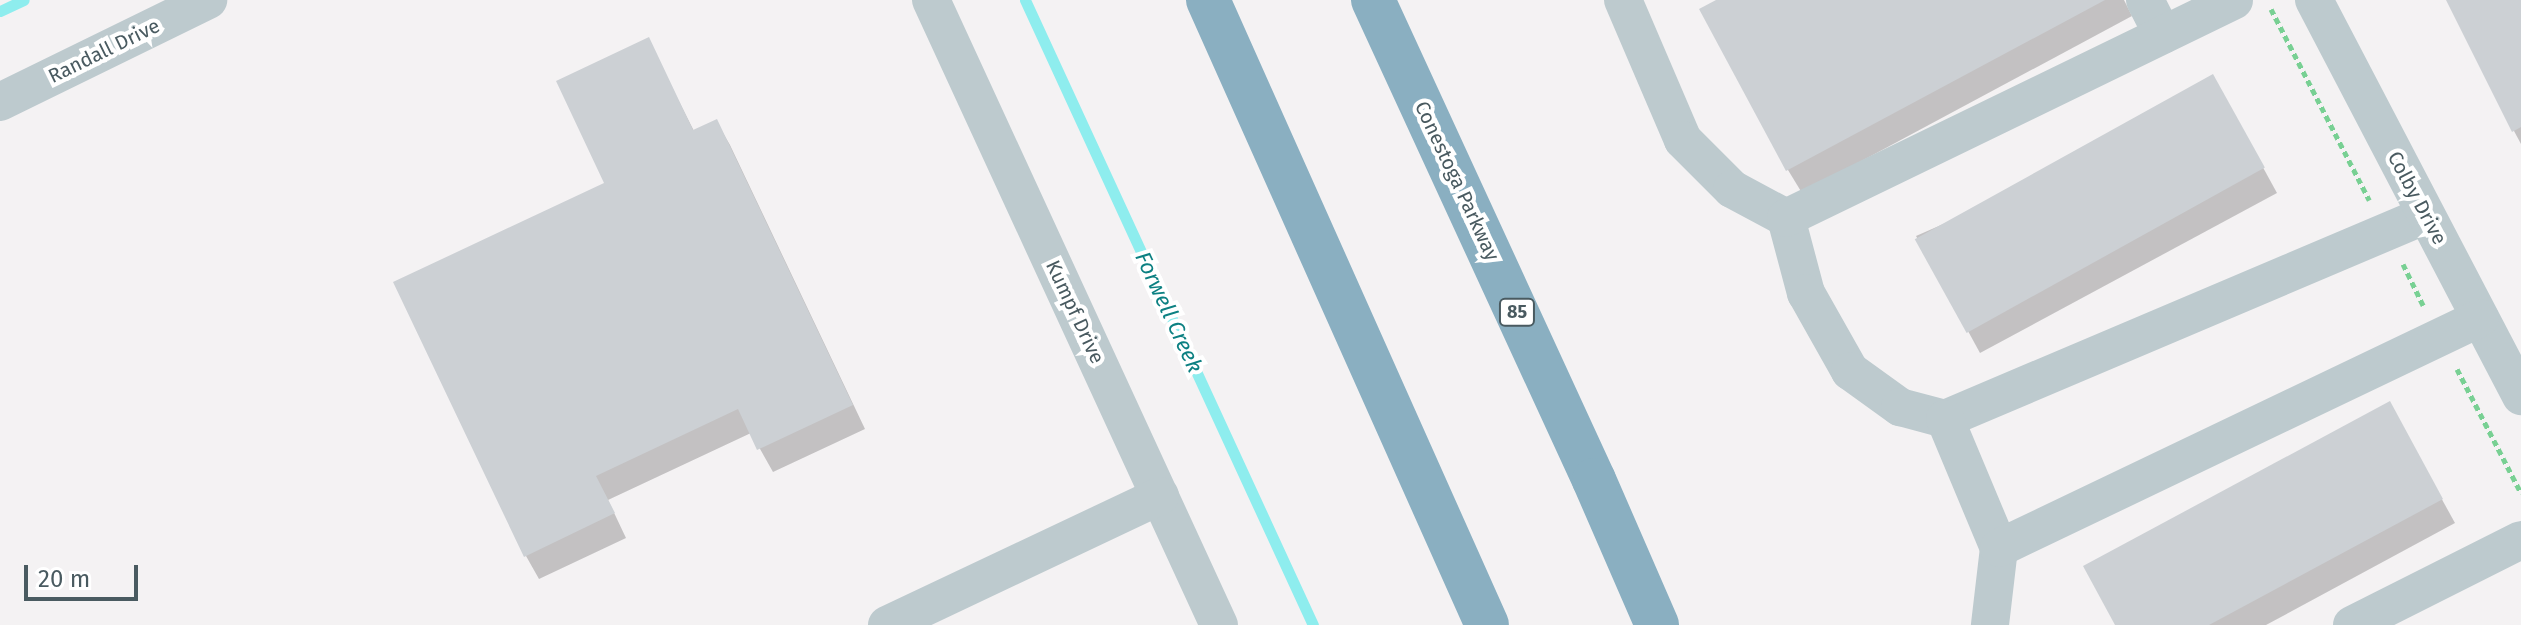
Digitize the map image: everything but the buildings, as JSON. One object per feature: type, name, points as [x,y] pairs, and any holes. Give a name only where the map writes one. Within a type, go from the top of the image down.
[{"type":"highway","points":[[1208,0],[1487,625]]},
{"type":"highway","name":"Conestoga Parkway","points":[[1373,0],[1594,480],[1657,625]]},
{"type":"street","name":"Randall Drive","points":[[0,102],[208,0]]},
{"type":"street","name":"Kumpf Drive","points":[[931,0],[1219,625]]},
{"type":"street","points":[[1623,0],[1683,140],[1732,189],[1786,218],[1806,293],[1850,371],[1900,407],[1945,419],[2426,215]]},
{"type":"street","points":[[2145,0],[2163,35]]},
{"type":"street","name":"Colby Drive","points":[[2314,0],[2521,396]]},
{"type":"street","points":[[1786,218],[2163,35],[2251,2]]},
{"type":"street","points":[[1999,548],[2480,318]]},
{"type":"street","points":[[1945,419],[1999,548],[1990,625]]},
{"type":"street","points":[[887,625],[1160,496]]},
{"type":"street","points":[[2352,625],[2521,540]]},
{"type":"path","points":[[2251,2],[2377,215]]},
{"type":"path","points":[[2399,257],[2424,307]]},
{"type":"path","points":[[2453,361],[2521,493]]},
{"type":"waterway","name":"Forwell Creek","points":[[0,11],[24,0]]},
{"type":"waterway","name":"Forwell Creek","points":[[1025,0],[1313,625]]}]
